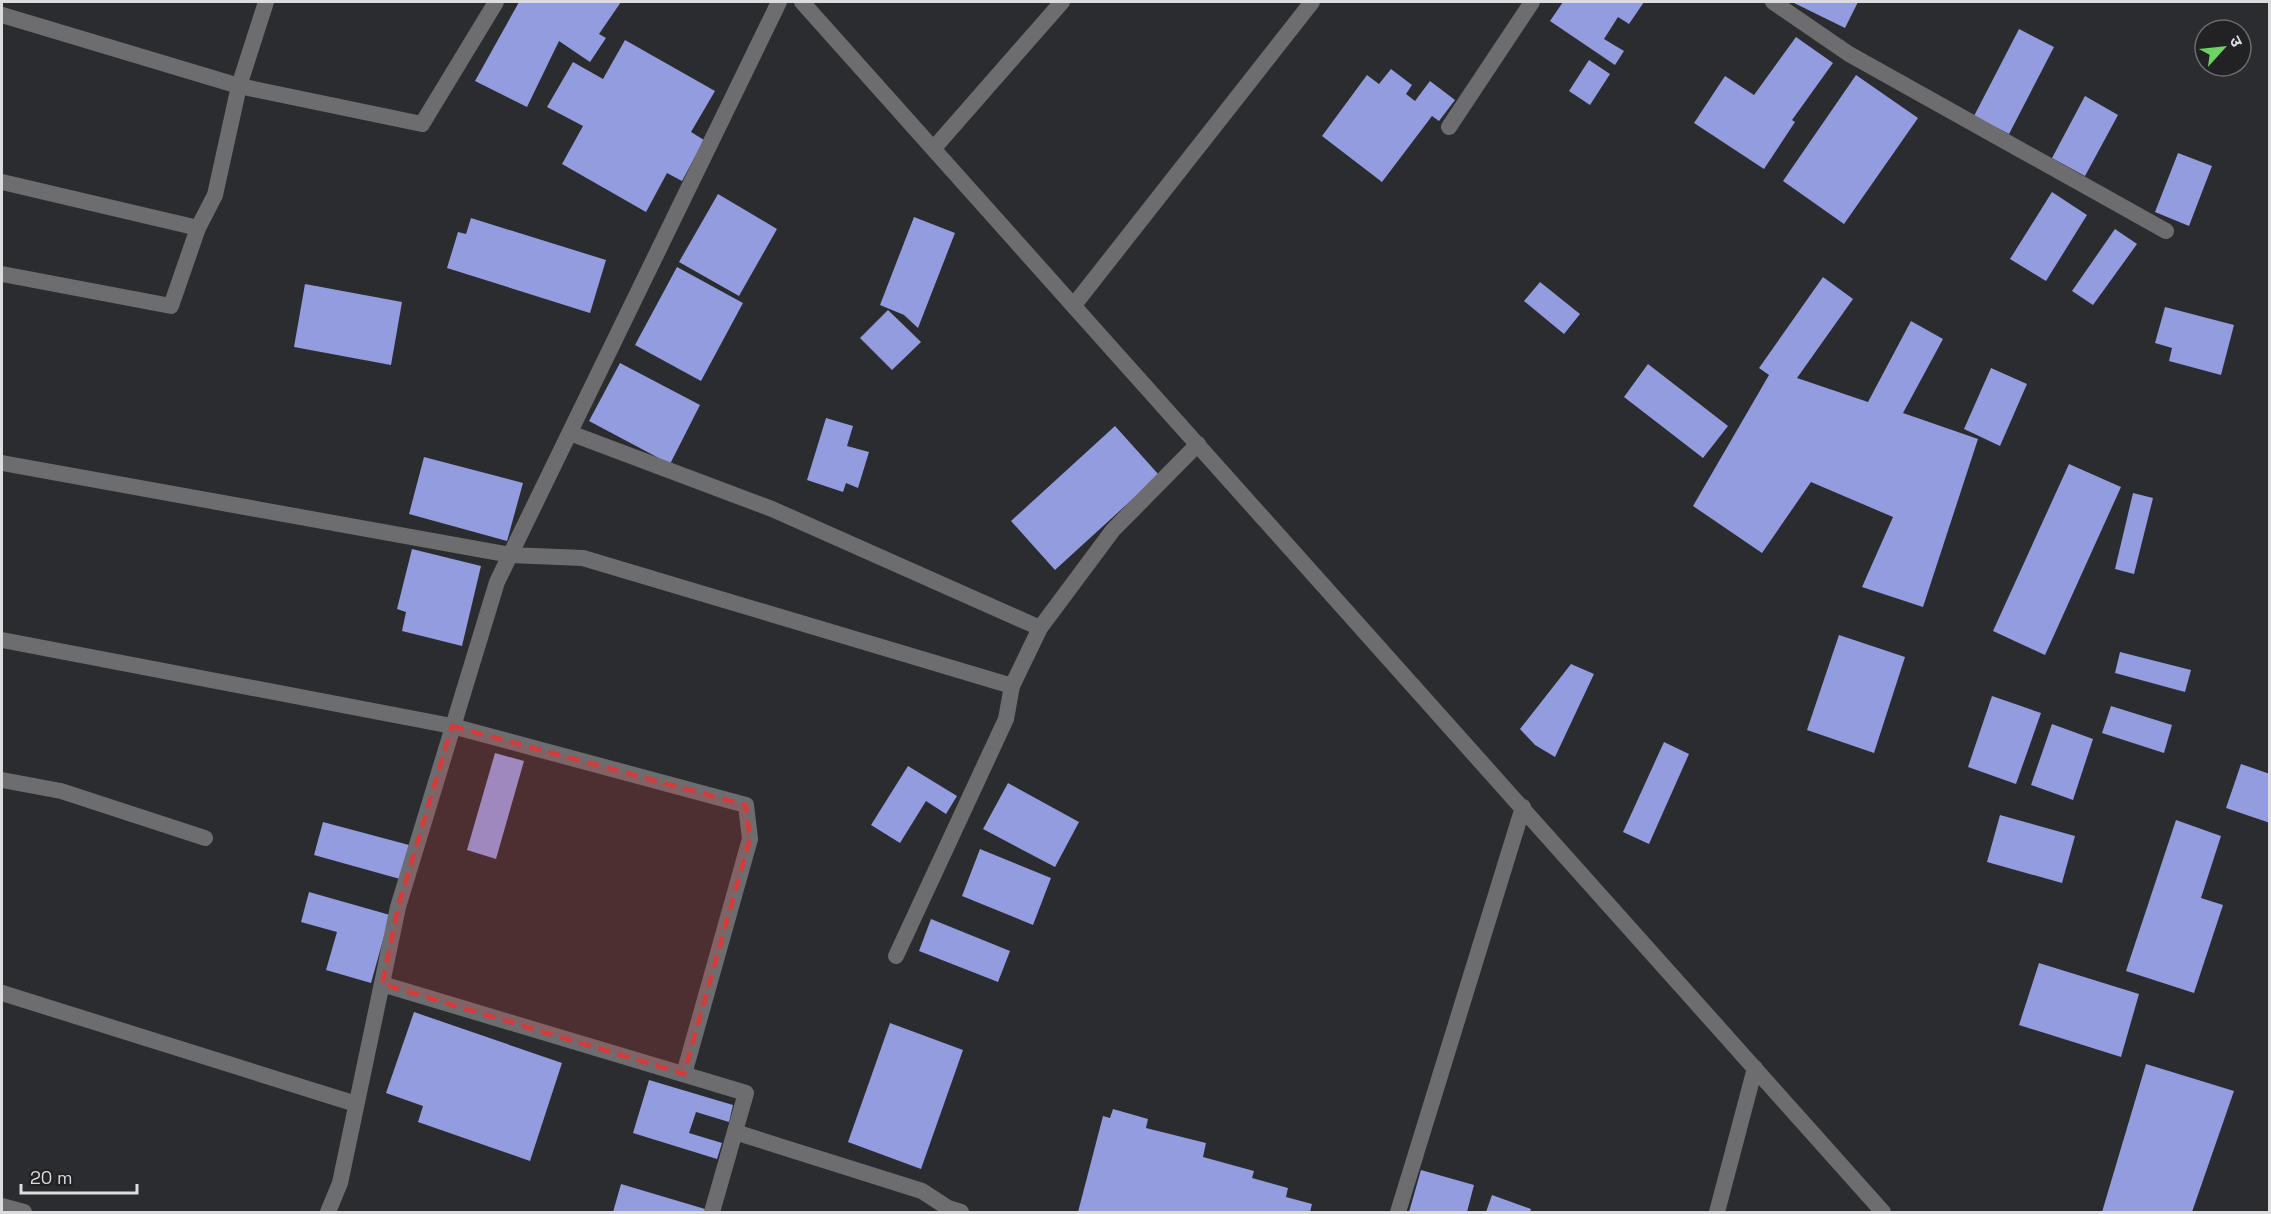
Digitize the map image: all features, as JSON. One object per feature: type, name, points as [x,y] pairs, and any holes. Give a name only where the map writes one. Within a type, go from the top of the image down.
[{"type":"street","points":[[2,274],[171,306],[198,228],[215,195],[239,86],[267,2]]},
{"type":"street","points":[[2,15],[239,86],[422,124],[496,2]]},
{"type":"street","points":[[328,1212],[340,1183],[398,908],[497,582],[779,2]]},
{"type":"street","points":[[802,2],[1883,1212]]},
{"type":"street","points":[[934,148],[1062,2]]},
{"type":"street","points":[[1074,305],[1312,2]]},
{"type":"street","points":[[1449,127],[1532,2]]},
{"type":"street","points":[[1773,2],[1849,54],[2166,231]]},
{"type":"street","points":[[2,182],[198,228]]},
{"type":"street","points":[[570,433],[772,509],[1040,628]]},
{"type":"street","points":[[896,956],[1006,719],[1012,686],[1040,628],[1113,530],[1198,444]]},
{"type":"street","points":[[2,463],[510,555],[583,558],[1012,686]]},
{"type":"street","points":[[2,640],[452,726],[746,804],[750,839],[684,1074]]},
{"type":"street","points":[[2,780],[61,791],[205,838]]},
{"type":"street","points":[[1398,1212],[1523,807]]},
{"type":"street","points":[[382,984],[746,1093],[712,1212]]},
{"type":"street","points":[[2,993],[356,1104]]},
{"type":"street","points":[[1717,1212],[1755,1068]]},
{"type":"street","points":[[735,1132],[922,1191],[948,1208],[961,1212]]},
{"type":"street","points":[[2,1206],[24,1212]]},
{"type":"highlighted area","points":[[452,726],[746,805],[750,839],[684,1074],[382,984],[398,907]]},
{"type":"building","points":[[519,2],[621,2],[599,34],[606,38],[590,62],[559,41],[527,107],[475,81]]},
{"type":"building","points":[[1563,2],[1644,2],[1629,24],[1618,17],[1604,39],[1624,51],[1615,65],[1550,21]]},
{"type":"building","points":[[1792,2],[1858,2],[1845,28]]},
{"type":"building","points":[[2019,29],[2054,47],[2009,134],[1974,116]]},
{"type":"building","points":[[1796,37],[1833,63],[1792,120],[1795,122],[1764,169],[1694,123],[1725,76],[1754,95]]},
{"type":"building","points":[[625,40],[715,91],[691,132],[704,140],[682,181],[667,173],[646,212],[562,164],[583,126],[547,107],[573,62],[603,79]]},
{"type":"building","points":[[1589,60],[1610,74],[1590,105],[1569,91]]},
{"type":"building","points":[[1391,69],[1412,85],[1406,94],[1415,101],[1430,81],[1455,100],[1439,121],[1432,116],[1382,182],[1322,136],[1367,75],[1379,84]]},
{"type":"building","points":[[1856,75],[1918,118],[1844,224],[1783,181]]},
{"type":"building","points":[[2085,96],[2118,115],[2085,176],[2052,158]]},
{"type":"building","points":[[2178,153],[2212,166],[2189,226],[2155,212]]},
{"type":"building","points":[[2052,192],[2087,215],[2046,281],[2010,259]]},
{"type":"building","points":[[718,194],[777,229],[739,296],[679,262]]},
{"type":"building","points":[[914,217],[955,233],[918,328],[904,315],[880,305]]},
{"type":"building","points":[[471,218],[606,260],[590,313],[447,268],[458,232],[466,234]]},
{"type":"building","points":[[2115,229],[2137,244],[2093,305],[2072,291]]},
{"type":"building","points":[[677,267],[743,303],[701,381],[635,345]]},
{"type":"building","points":[[1823,277],[1853,299],[1797,378],[1868,402],[1911,321],[1943,339],[1903,413],[1978,439],[1923,607],[1862,587],[1893,517],[1811,482],[1762,553],[1693,506],[1769,375],[1759,368]]},
{"type":"building","points":[[1540,282],[1580,314],[1564,334],[1524,301]]},
{"type":"building","points":[[305,284],[402,302],[391,365],[294,347]]},
{"type":"building","points":[[2165,307],[2234,325],[2221,375],[2169,361],[2172,348],[2155,343]]},
{"type":"building","points":[[888,310],[921,342],[892,370],[860,338]]},
{"type":"building","points":[[620,363],[700,405],[670,464],[589,421]]},
{"type":"building","points":[[1648,364],[1728,426],[1703,458],[1624,397]]},
{"type":"building","points":[[1991,368],[2027,384],[2000,446],[1964,429]]},
{"type":"building","points":[[826,418],[853,426],[847,446],[869,452],[858,488],[846,483],[843,492],[807,480]]},
{"type":"building","points":[[1115,426],[1159,475],[1055,570],[1011,521]]},
{"type":"building","points":[[424,457],[523,483],[507,541],[409,514]]},
{"type":"building","points":[[2069,464],[2121,487],[2045,655],[1993,631]]},
{"type":"building","points":[[2133,493],[2153,498],[2134,574],[2115,569]]},
{"type":"building","points":[[412,549],[481,566],[462,646],[402,631],[406,612],[397,609]]},
{"type":"building","points":[[1839,635],[1905,657],[1874,753],[1807,730]]},
{"type":"building","points":[[2120,652],[2191,670],[2185,692],[2115,673]]},
{"type":"building","points":[[1571,664],[1594,674],[1555,757],[1535,745],[1520,729]]},
{"type":"building","points":[[1992,696],[2041,713],[2016,784],[1968,767]]},
{"type":"building","points":[[2111,706],[2172,725],[2164,753],[2102,733]]},
{"type":"building","points":[[2052,724],[2093,739],[2073,800],[2031,785]]},
{"type":"building","points":[[1664,742],[1689,754],[1649,844],[1623,832]]},
{"type":"building","points":[[495,753],[524,761],[496,859],[467,850]]},
{"type":"building","points":[[2241,764],[2270,774],[2270,823],[2226,808]]},
{"type":"building","points":[[908,766],[957,796],[946,814],[926,801],[900,843],[871,825]]},
{"type":"building","points":[[1008,783],[1079,822],[1055,867],[983,829]]},
{"type":"building","points":[[2000,815],[2075,836],[2062,883],[1987,862]]},
{"type":"building","points":[[2176,820],[2221,836],[2201,898],[2223,905],[2194,993],[2126,971]]},
{"type":"building","points":[[323,822],[409,845],[400,879],[314,855]]},
{"type":"building","points":[[980,849],[1051,878],[1033,925],[962,896]]},
{"type":"building","points":[[309,892],[390,915],[371,983],[326,970],[337,932],[301,922]]},
{"type":"building","points":[[931,919],[1010,951],[998,982],[919,951]]},
{"type":"building","points":[[2039,963],[2139,994],[2121,1057],[2019,1025]]},
{"type":"building","points":[[414,1012],[562,1063],[530,1161],[418,1122],[423,1106],[386,1093]]},
{"type":"building","points":[[890,1023],[963,1050],[921,1169],[848,1142]]},
{"type":"building","points":[[2146,1064],[2234,1091],[2192,1212],[2102,1212]]},
{"type":"building","points":[[649,1080],[733,1105],[729,1122],[696,1112],[689,1133],[722,1143],[717,1159],[633,1133]]},
{"type":"building","points":[[1113,1109],[1148,1119],[1146,1128],[1206,1143],[1203,1157],[1254,1171],[1252,1178],[1288,1188],[1286,1197],[1312,1204],[1310,1212],[1078,1212],[1103,1116],[1110,1118]]},
{"type":"building","points":[[1421,1170],[1474,1185],[1467,1212],[1409,1212]]},
{"type":"building","points":[[621,1184],[715,1212],[613,1212]]},
{"type":"building","points":[[1492,1195],[1531,1209],[1530,1212],[1486,1212]]}]
